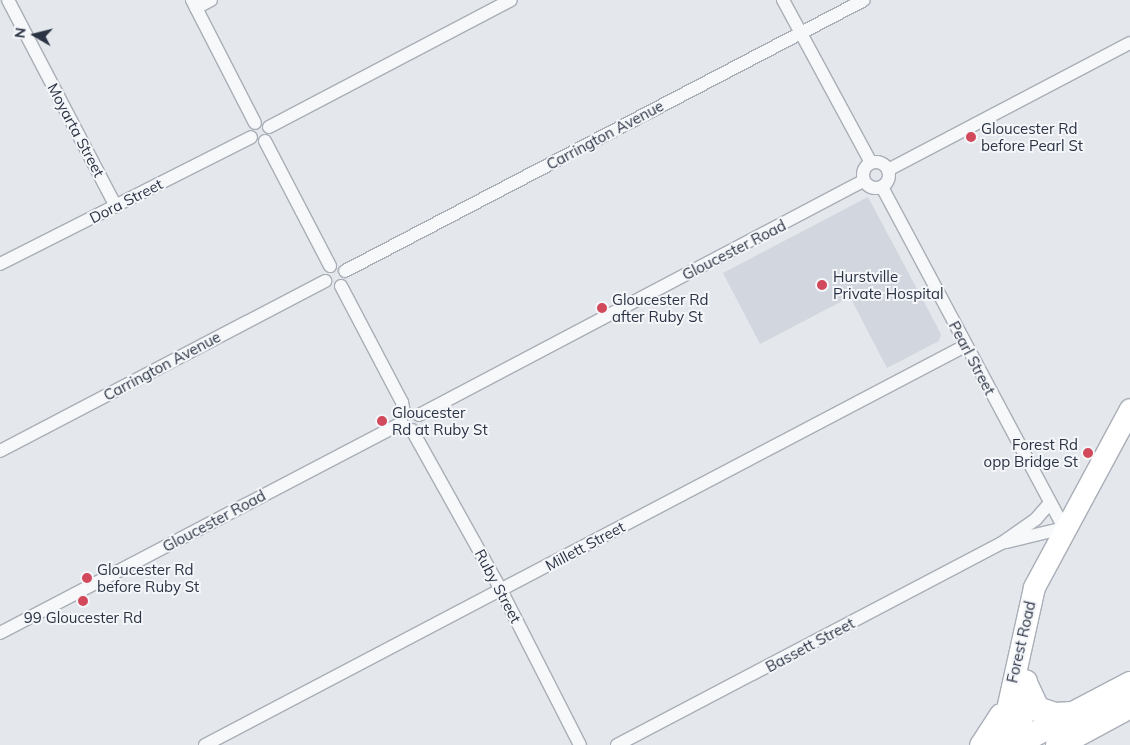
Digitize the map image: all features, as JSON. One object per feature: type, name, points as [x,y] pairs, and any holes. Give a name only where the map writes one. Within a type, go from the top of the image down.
[{"type":"highway","points":[[1013,744],[1130,684]]},
{"type":"highway","points":[[1018,689],[1036,709],[1054,714],[1073,714]]},
{"type":"highway","points":[[1060,744],[1130,706]]},
{"type":"main road","name":"Forest Road","points":[[1013,744],[1018,689],[1036,616],[1059,536],[1130,409]]},
{"type":"main road","points":[[980,745],[994,728],[1018,689]]},
{"type":"street","name":"Moyarta Street","points":[[8,0],[116,206]]},
{"type":"street","points":[[212,0],[194,4],[255,123]]},
{"type":"street","points":[[269,128],[511,0]]},
{"type":"street","points":[[783,0],[871,163]]},
{"type":"street","name":"Carrington Avenue","points":[[345,271],[864,0]]},
{"type":"street","points":[[888,170],[1130,43]]},
{"type":"street","points":[[262,122],[269,128],[270,136],[265,141],[258,143],[251,137],[250,128],[255,123],[262,122]]},
{"type":"street","name":"Dora Street","points":[[0,264],[251,137]]},
{"type":"street","points":[[265,141],[330,266]]},
{"type":"street","points":[[871,163],[883,164],[888,170],[888,182],[882,187],[869,187],[863,181],[864,168],[871,163]]},
{"type":"street","name":"Gloucester Road","points":[[418,415],[863,181]]},
{"type":"street","name":"Pearl Street","points":[[882,187],[1048,505],[1059,536]]},
{"type":"street","points":[[330,266],[340,266],[345,271],[346,280],[340,286],[331,287],[325,281],[324,275],[330,266]]},
{"type":"street","name":"Carrington Avenue","points":[[0,451],[325,281]]},
{"type":"street","points":[[340,286],[400,399],[402,418],[404,428],[412,430],[419,424],[418,415],[412,410],[402,418]]},
{"type":"street","name":"Millett Street","points":[[204,745],[965,346]]},
{"type":"street","name":"Gloucester Road","points":[[0,633],[402,418]]},
{"type":"street","name":"Ruby Street","points":[[412,430],[501,590],[580,745]]},
{"type":"street","name":"Bassett Street","points":[[617,745],[1002,542],[1036,519],[1048,505]]},
{"type":"street","name":"Bassett Street","points":[[1002,542],[1059,536]]},
{"type":"shaded area","name":"Hurstville Private Hospital","points":[[868,197],[941,334],[939,341],[887,368],[850,297],[760,344],[723,273]]},
{"type":"place","name":"Gloucester Rd before Pearl St","points":[[971,137]]},
{"type":"place","name":"Hurstville Private Hospital","points":[[822,285]]},
{"type":"place","name":"Gloucester Rd after Ruby St","points":[[602,308]]},
{"type":"place","name":"Gloucester Rd at Ruby St","points":[[382,421]]},
{"type":"place","name":"Forest Rd opp Bridge St","points":[[1088,453]]},
{"type":"place","name":"Gloucester Rd before Ruby St","points":[[87,578]]},
{"type":"place","name":"99 Gloucester Rd","points":[[83,601]]}]
